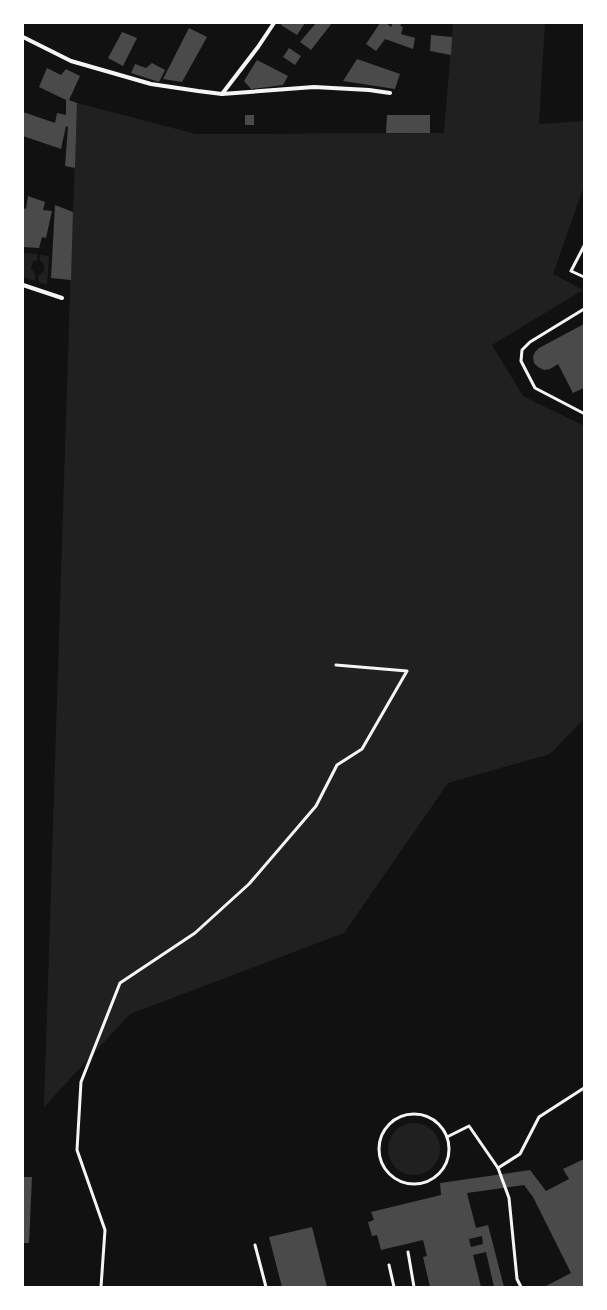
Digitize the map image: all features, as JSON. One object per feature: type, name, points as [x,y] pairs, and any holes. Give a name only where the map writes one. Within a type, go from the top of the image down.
[{"type":"street","points":[[222,94],[258,47],[274,23]]},
{"type":"street","points":[[23,37],[71,61],[151,84],[222,94],[314,86],[390,93]]},
{"type":"street","points":[[23,285],[62,298]]},
{"type":"lane","points":[[584,246],[571,271],[584,277]]},
{"type":"lane","points":[[584,309],[530,342],[522,350],[521,361],[535,388],[584,413]]},
{"type":"lane","points":[[101,1287],[105,1230],[77,1150],[81,1082],[120,983],[195,933],[249,884],[316,806],[337,765],[362,749],[407,671],[336,665]]},
{"type":"lane","points":[[498,1168],[520,1154],[538,1117],[584,1088]]},
{"type":"lane","points":[[406,1114],[423,1114],[438,1122],[447,1137],[449,1154],[443,1170],[430,1181],[413,1184],[397,1180],[384,1168],[378,1152],[380,1136],[391,1122],[406,1114]]},
{"type":"lane","points":[[447,1137],[469,1126],[498,1168],[509,1198],[517,1279],[521,1287]]},
{"type":"lane","points":[[255,1245],[266,1287]]},
{"type":"lane","points":[[408,1252],[414,1287]]},
{"type":"lane","points":[[389,1265],[394,1287]]},
{"type":"shaded area","points":[[453,23],[545,23],[539,124],[584,121],[584,186],[553,274],[583,290],[492,345],[523,396],[584,426],[584,719],[550,754],[448,783],[344,933],[130,1014],[44,1107],[77,103],[196,134],[444,133]]},
{"type":"shaded area","points":[[23,253],[37,254],[37,260],[33,261],[31,268],[35,274],[35,281],[23,277]]},
{"type":"shaded area","points":[[40,255],[49,256],[47,285],[39,282],[38,276],[44,271],[43,264],[40,261]]},
{"type":"shaded area","points":[[414,1123],[428,1127],[436,1135],[440,1149],[436,1163],[428,1171],[414,1175],[400,1171],[392,1163],[388,1149],[392,1135],[400,1127]]},
{"type":"building","points":[[282,23],[305,23],[297,35],[281,25]]},
{"type":"building","points":[[316,23],[332,23],[311,50],[300,42]]},
{"type":"building","points":[[380,23],[386,23],[391,27],[393,23],[402,23],[400,26],[403,27],[401,34],[415,38],[413,49],[385,39],[376,51],[366,44]]},
{"type":"building","points":[[189,28],[207,37],[182,82],[163,79]]},
{"type":"building","points":[[122,32],[137,38],[123,66],[108,58]]},
{"type":"building","points":[[431,35],[452,37],[451,55],[430,51]]},
{"type":"building","points":[[289,48],[301,56],[295,65],[283,57]]},
{"type":"building","points":[[357,59],[400,74],[395,89],[343,81]]},
{"type":"building","points":[[257,60],[288,76],[283,85],[251,89],[244,81]]},
{"type":"building","points":[[152,63],[165,70],[159,82],[131,73],[135,64],[146,68]]},
{"type":"building","points":[[47,68],[61,75],[66,69],[80,76],[69,100],[77,103],[75,168],[65,166],[68,127],[66,126],[61,149],[23,136],[23,112],[55,123],[57,113],[66,115],[66,100],[39,87]]},
{"type":"building","points":[[245,115],[254,115],[254,125],[245,125]]},
{"type":"building","points":[[387,115],[430,115],[430,133],[386,133]]},
{"type":"building","points":[[28,196],[45,202],[43,210],[52,211],[46,238],[42,237],[39,248],[23,247],[23,208],[26,209]]},
{"type":"building","points":[[55,205],[73,212],[71,280],[51,278]]},
{"type":"building","points":[[584,324],[584,388],[573,393],[558,364],[550,369],[544,370],[534,363],[533,357],[539,348]]},
{"type":"building","points":[[584,1159],[584,1287],[544,1287],[571,1273],[533,1197],[524,1185],[467,1193],[476,1228],[488,1225],[504,1287],[494,1287],[486,1252],[473,1255],[481,1287],[430,1287],[423,1257],[427,1256],[423,1240],[381,1250],[377,1235],[372,1236],[368,1222],[374,1220],[371,1212],[441,1195],[440,1183],[530,1170],[546,1191],[569,1179],[563,1169]],"holes":[[[482,1236],[483,1244],[471,1247],[469,1239]]]},
{"type":"building","points":[[23,1177],[32,1177],[29,1243],[23,1243]]},
{"type":"building","points":[[312,1227],[327,1287],[282,1287],[269,1237]]}]
